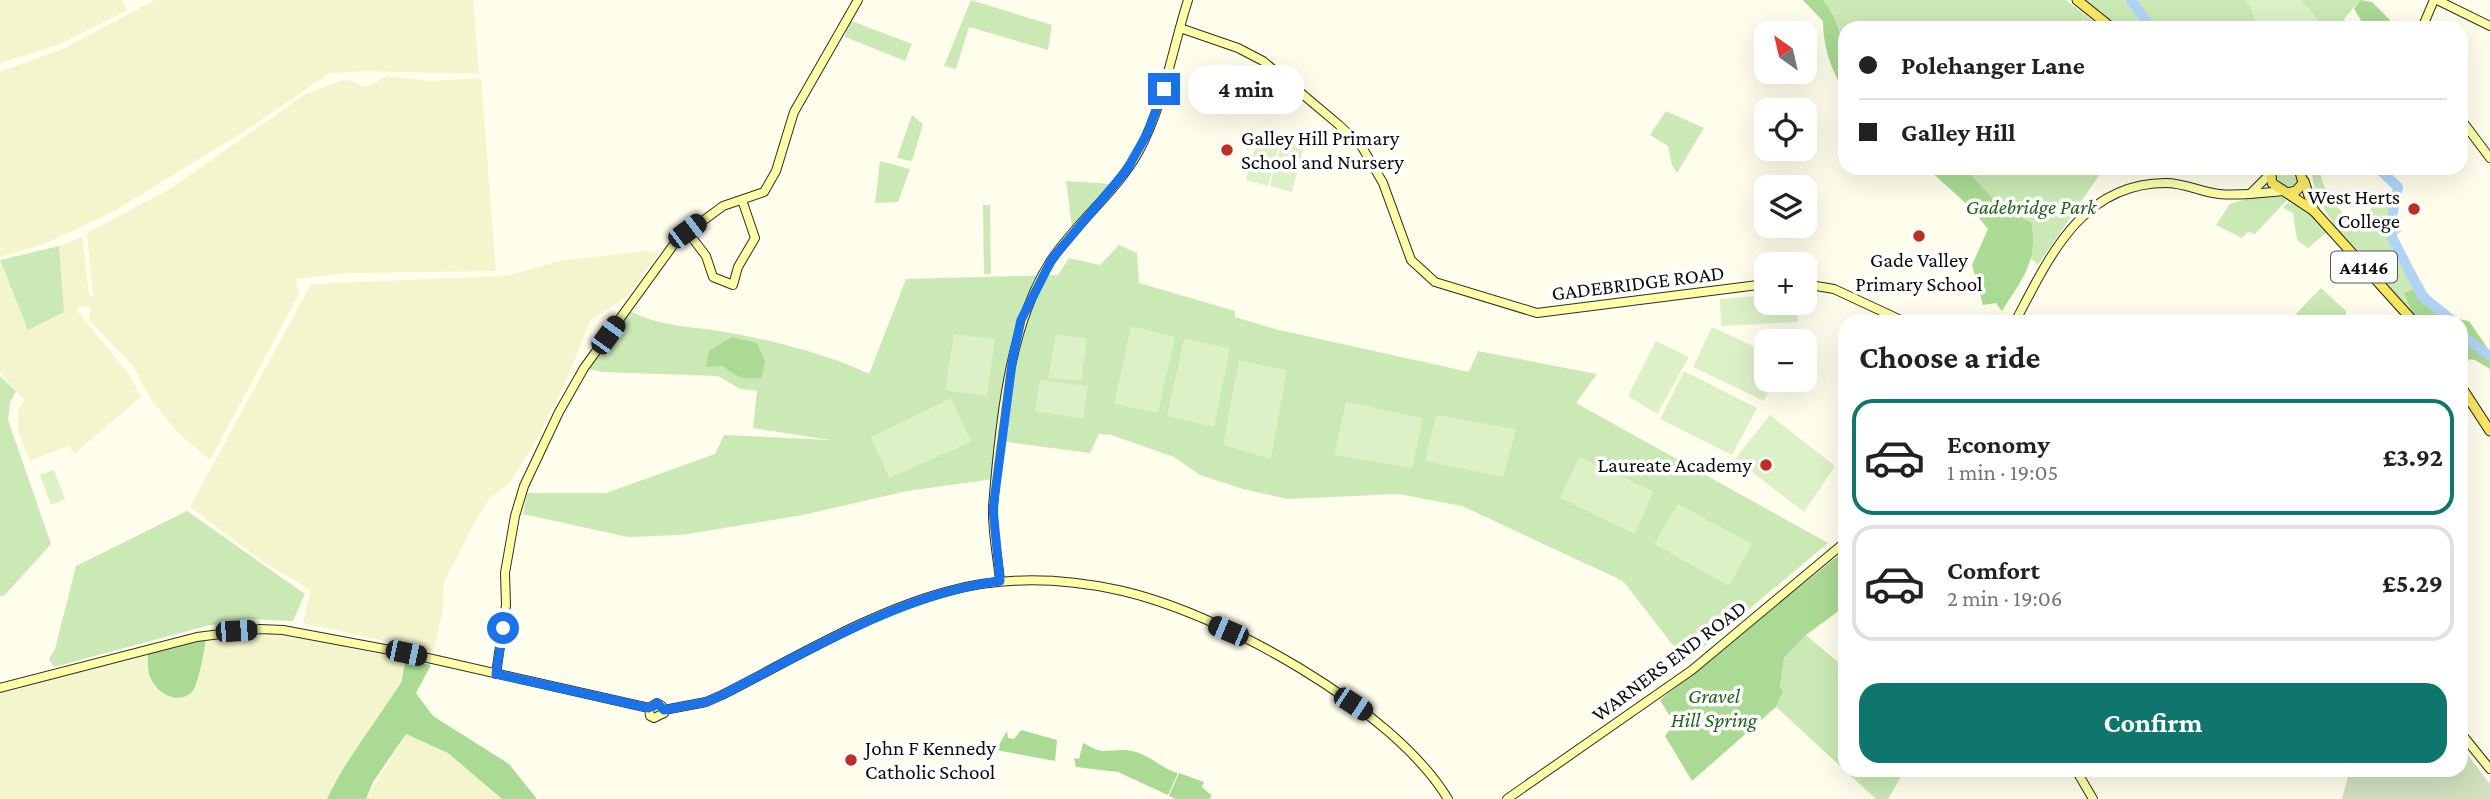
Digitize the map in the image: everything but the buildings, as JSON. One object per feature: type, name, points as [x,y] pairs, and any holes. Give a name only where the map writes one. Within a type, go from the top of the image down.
[{"type":"main road","points":[[2077,0],[2103,21]]},
{"type":"main road","points":[[2270,175],[2272,183],[2285,192],[2299,189],[2302,175]]},
{"type":"main road","name":"A4146","points":[[2304,175],[2314,211]]},
{"type":"main road","name":"A4146","points":[[2285,192],[2314,211],[2408,315]]},
{"type":"main road","points":[[2468,397],[2490,431]]},
{"type":"street","points":[[496,674],[506,605],[505,573],[524,486],[584,368],[670,248],[687,231],[723,206],[764,192],[771,182],[794,112],[858,0]]},
{"type":"street","points":[[1000,581],[993,509],[1013,356],[1021,320],[1052,259],[1119,182],[1139,150],[1162,95],[1188,0]]},
{"type":"street","points":[[2426,21],[2435,0],[2490,26]]},
{"type":"street","name":"GADEBRIDGE ROAD","points":[[1180,28],[1238,48],[1263,61],[1362,147],[1383,183],[1411,260],[1435,282],[1537,313],[1754,286]]},
{"type":"street","points":[[2468,129],[2490,158]]},
{"type":"street","points":[[2250,194],[2266,175]]},
{"type":"street","points":[[2019,315],[2073,222],[2099,201],[2132,189],[2166,183],[2217,194],[2285,192]]},
{"type":"street","points":[[687,231],[706,256],[713,277],[733,285],[738,267],[755,238],[742,200]]},
{"type":"street","points":[[1817,286],[1834,289],[1890,315]]},
{"type":"street","name":"WARNERS END ROAD","points":[[1507,799],[1692,670],[1838,547]]},
{"type":"street","points":[[0,688],[197,637],[260,629],[439,660],[649,708],[657,703],[664,710],[706,702],[906,605],[949,591],[1000,581],[1046,580],[1119,590],[1164,604],[1245,639],[1291,663],[1367,713],[1423,763],[1448,799]]},
{"type":"street","points":[[2468,742],[2490,769]]},
{"type":"street","points":[[2080,777],[2092,799]]},
{"type":"green space","points":[[0,0],[121,0],[128,10],[60,44],[0,63]]},
{"type":"green space","points":[[155,0],[473,0],[479,74],[366,71],[330,73],[245,131],[114,211],[49,242],[0,257],[0,72],[65,48]]},
{"type":"green space","points":[[971,0],[1052,25],[1048,50],[969,27],[956,69],[944,66]]},
{"type":"green space","points":[[1803,0],[2066,0],[2093,21],[1838,21],[1838,70],[1823,21]]},
{"type":"green space","points":[[1803,0],[1823,0],[1836,21],[1838,81],[1824,40],[1823,21]]},
{"type":"green space","points":[[2077,0],[2360,0],[2345,21],[2103,21]]},
{"type":"green space","points":[[2246,0],[2301,0],[2319,21],[2256,21]]},
{"type":"green space","points":[[2360,0],[2372,2],[2390,20],[2360,21],[2354,9]]},
{"type":"green space","points":[[849,20],[912,44],[905,61],[845,37]]},
{"type":"green space","points":[[388,76],[431,81],[481,78],[496,271],[346,273],[296,279],[299,294],[210,460],[176,431],[150,398],[133,366],[89,320],[91,308],[79,306],[76,310],[129,374],[141,397],[75,453],[68,446],[30,461],[18,432],[18,409],[25,400],[0,373],[0,261],[28,330],[64,312],[59,246],[82,237],[89,295],[93,296],[87,233],[170,189],[304,95],[346,79],[366,87]]},
{"type":"green space","points":[[1666,111],[1704,128],[1677,173],[1672,165],[1668,146],[1650,135]]},
{"type":"green space","points":[[912,115],[923,124],[912,161],[897,158]]},
{"type":"green space","points":[[1259,133],[1281,139],[1268,186],[1246,180]]},
{"type":"green space","points":[[1282,140],[1304,145],[1292,192],[1270,186]]},
{"type":"green space","points":[[880,161],[910,169],[898,202],[875,203]]},
{"type":"green space","name":"Gadebridge Park","points":[[1935,175],[2099,175],[2038,265]]},
{"type":"green space","points":[[1935,175],[1971,175],[2005,211],[2031,222],[2031,259],[2002,311],[1996,303],[1983,305],[1972,265],[1988,229],[1972,209]]},
{"type":"green space","points":[[2296,175],[2298,182],[2292,188],[2285,188],[2276,177]]},
{"type":"green space","points":[[2312,175],[2321,175],[2327,191],[2353,225],[2385,196],[2390,204],[2389,211],[2402,230],[2395,237],[2433,302],[2446,315],[2414,315],[2338,231],[2315,189]]},
{"type":"green space","points":[[1066,181],[1111,184],[1072,227]]},
{"type":"green space","points":[[2253,197],[2289,198],[2255,234],[2248,232],[2242,238],[2216,225],[2230,204]]},
{"type":"green space","points":[[2287,203],[2304,207],[2327,232],[2308,248],[2297,240],[2293,213],[2283,208]]},
{"type":"green space","points":[[983,205],[990,205],[991,274],[984,274]]},
{"type":"green space","points":[[1119,245],[1137,253],[1139,283],[1235,311],[1235,317],[1275,329],[1469,372],[1478,351],[1597,374],[1576,403],[1828,543],[1686,662],[1623,581],[1462,506],[1398,494],[1287,499],[1200,475],[1174,457],[1111,435],[1099,434],[1090,453],[999,441],[994,479],[907,491],[803,515],[681,535],[628,537],[523,514],[527,493],[606,493],[715,454],[724,435],[831,440],[753,428],[757,391],[740,389],[718,376],[603,372],[589,369],[630,311],[662,323],[775,342],[835,360],[869,374],[906,279],[1058,275],[1069,258],[1100,265]]},
{"type":"green space","points":[[59,246],[64,312],[28,330],[0,260]]},
{"type":"green space","points":[[643,251],[658,253],[628,296],[590,321],[566,381],[537,439],[510,483],[489,499],[473,525],[444,582],[442,613],[433,652],[303,623],[311,590],[265,563],[190,507],[311,284],[507,276],[558,261]]},
{"type":"green space","points":[[2321,288],[2346,311],[2346,315],[2295,315]]},
{"type":"green space","points":[[2418,288],[2445,315],[2415,315],[2404,293]]},
{"type":"green space","points":[[1754,296],[1754,315],[1798,315],[1798,322],[1721,326],[1720,299]]},
{"type":"green space","points":[[2468,321],[2490,352],[2490,369],[2468,359]]},
{"type":"green space","points":[[2468,322],[2469,322],[2484,343],[2468,362]]},
{"type":"green space","points":[[1131,326],[1175,337],[1158,413],[1114,404]]},
{"type":"green space","points":[[1712,327],[1754,346],[1754,392],[1768,392],[1764,401],[1693,367]]},
{"type":"green space","points":[[954,334],[995,339],[987,396],[945,390]]},
{"type":"green space","points":[[1056,334],[1087,339],[1081,381],[1048,378]]},
{"type":"green space","points":[[732,337],[757,343],[765,361],[762,377],[750,379],[723,366],[706,367],[709,351]]},
{"type":"green space","points":[[1184,339],[1230,348],[1214,427],[1167,416]]},
{"type":"green space","points":[[1656,341],[1689,357],[1657,414],[1628,396]]},
{"type":"green space","points":[[1239,360],[1287,370],[1271,459],[1223,445]]},
{"type":"green space","points":[[1684,371],[1757,408],[1732,455],[1660,419]]},
{"type":"green space","points":[[0,376],[16,391],[10,403],[8,420],[51,544],[4,596],[0,596]]},
{"type":"green space","points":[[1040,380],[1088,386],[1083,419],[1035,411]]},
{"type":"green space","points":[[951,398],[971,442],[889,478],[871,437]]},
{"type":"green space","points":[[1346,402],[1423,418],[1412,468],[1334,455]]},
{"type":"green space","points":[[1436,415],[1516,429],[1503,477],[1425,461]]},
{"type":"green space","points":[[1770,415],[1835,466],[1804,512],[1735,459]]},
{"type":"green space","points":[[1579,457],[1653,491],[1635,534],[1560,498]]},
{"type":"green space","points":[[54,470],[65,499],[51,505],[40,475]]},
{"type":"green space","points":[[1678,504],[1752,544],[1729,586],[1654,544]]},
{"type":"green space","points":[[187,511],[305,594],[293,621],[247,619],[206,626],[54,667],[49,659],[55,649],[76,566]]},
{"type":"green space","name":"Gravel Hill Spring","points":[[1838,556],[1838,611],[1806,635],[1784,658],[1780,687],[1783,691],[1776,707],[1692,781],[1665,736],[1674,723],[1660,700]]},
{"type":"green space","points":[[270,634],[407,660],[403,666],[402,682],[327,799],[0,799],[0,694],[148,654],[148,668],[160,690],[171,697],[181,698],[199,667],[206,642],[220,638]]},
{"type":"green space","points":[[1806,635],[1838,662],[1838,764],[1776,707],[1783,691],[1780,687],[1784,658]]},
{"type":"green space","points":[[206,638],[199,675],[192,692],[187,696],[175,698],[158,689],[150,676],[148,651]]},
{"type":"green space","points":[[407,660],[431,665],[416,693],[433,716],[509,764],[537,799],[502,799],[448,753],[406,734],[373,782],[366,799],[327,799],[352,755],[401,683]]},
{"type":"green space","points":[[1021,730],[1057,740],[1055,761],[996,750],[1007,731],[1008,738],[1014,739]]},
{"type":"green space","points":[[406,734],[448,753],[502,799],[366,799]]},
{"type":"green space","points":[[1083,743],[1103,751],[1136,752],[1178,773],[1168,795],[1118,772],[1076,767],[1074,758],[1079,759]]},
{"type":"green space","points":[[2468,755],[2490,784],[2490,799],[2342,799],[2348,777],[2468,777]]},
{"type":"green space","points":[[1179,773],[1204,782],[1202,787],[1212,796],[1209,799],[1176,799],[1169,796]]},
{"type":"green space","points":[[1852,777],[1901,777],[1888,799],[1876,799]]},
{"type":"waterway","points":[[2131,0],[2146,21]]},
{"type":"waterway","points":[[2385,175],[2398,187],[2390,228],[2392,237],[2422,296],[2445,315]]},
{"type":"waterway","points":[[2468,340],[2490,356]]},
{"type":"place","name":"Galley Hill Primary School and Nursery","points":[[1227,150]]},
{"type":"place","name":"West Herts College","points":[[2414,209]]},
{"type":"place","name":"Gade Valley Primary School","points":[[1919,236]]},
{"type":"place","name":"Laureate Academy","points":[[1766,465]]},
{"type":"place","name":"John F Kennedy Catholic School","points":[[851,760]]},
{"type":"route","points":[[503,628],[496,674],[649,708],[657,703],[664,710],[706,702],[906,605],[949,591],[1000,581],[993,509],[1013,356],[1021,320],[1040,279],[1061,246],[1100,205],[1126,171],[1147,134],[1164,89]]}]
